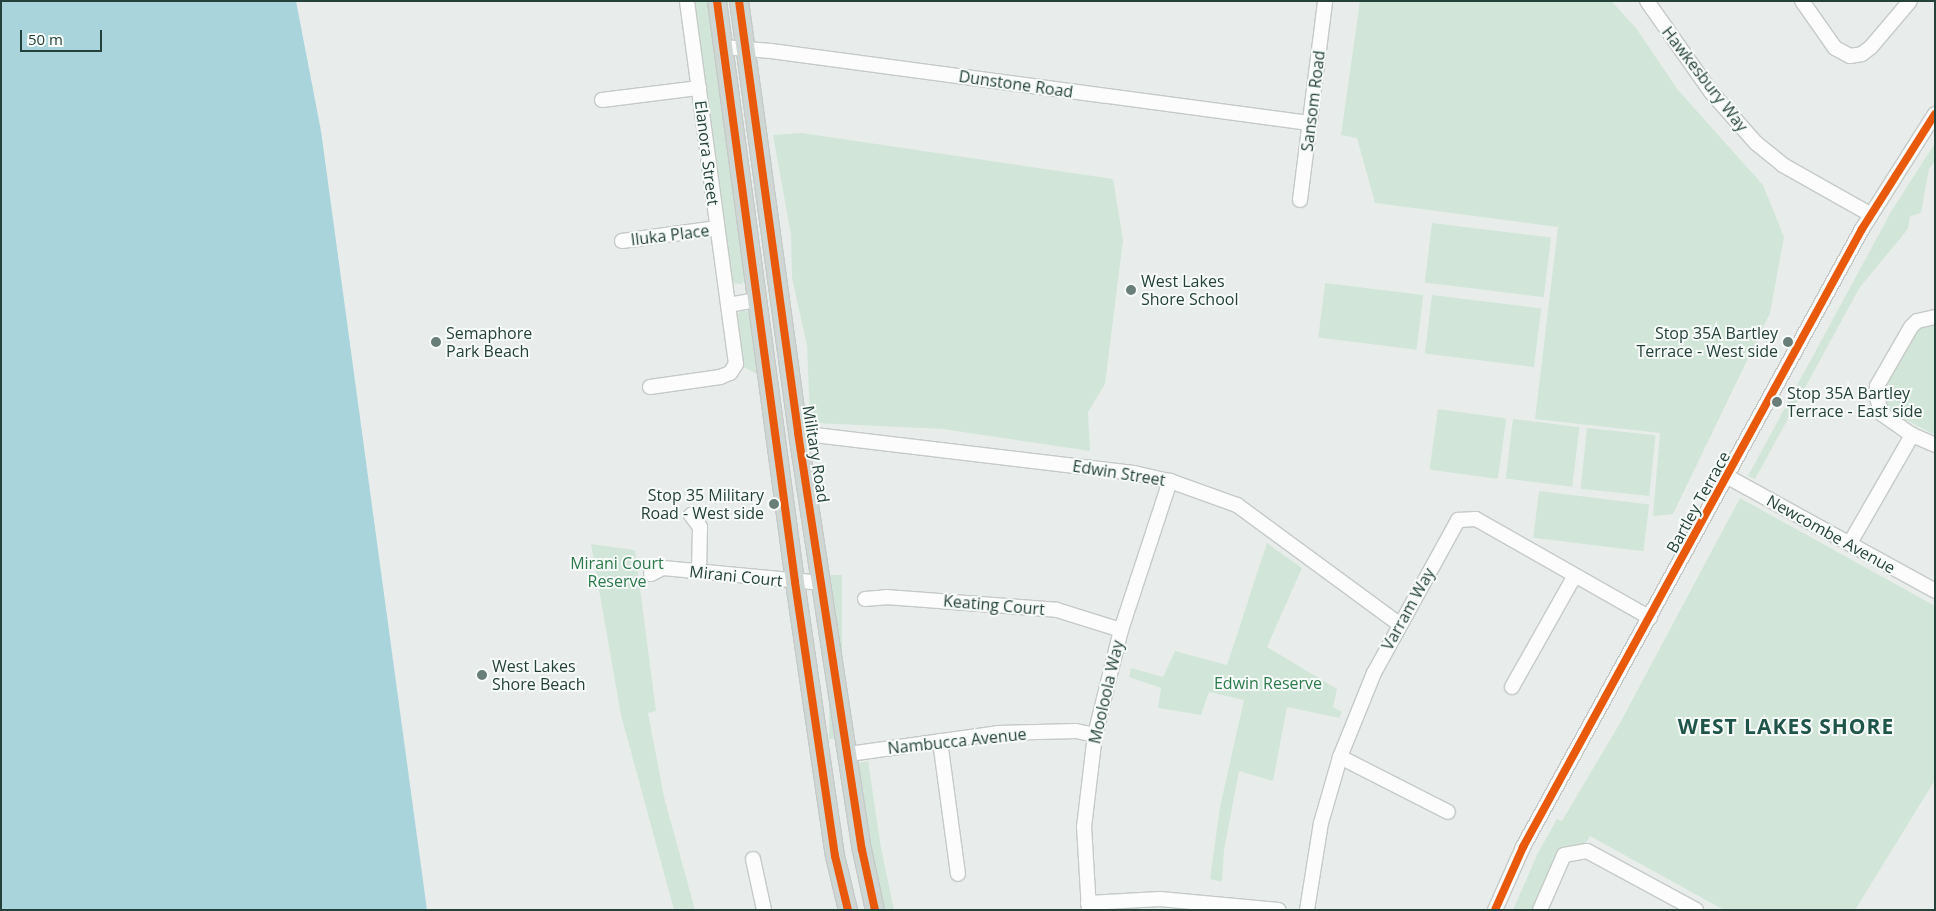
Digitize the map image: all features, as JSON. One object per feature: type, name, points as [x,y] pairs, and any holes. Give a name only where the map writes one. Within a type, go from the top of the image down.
[{"type":"main road","points":[[717,1],[795,582],[835,856],[848,910]]},
{"type":"main road","name":"Military Road","points":[[738,1],[798,433],[849,754],[862,850],[875,910]]},
{"type":"street","name":"Elanora Street","points":[[650,387],[720,377],[730,373],[736,364],[687,1]]},
{"type":"street","name":"Sansom Road","points":[[1300,200],[1325,1]]},
{"type":"street","name":"Hawkesbury Way","points":[[1646,1],[1711,92],[1756,143],[1783,166],[1870,214]]},
{"type":"street","points":[[1802,1],[1835,48],[1850,56],[1862,54],[1871,47],[1910,1]]},
{"type":"street","name":"Dunstone Road","points":[[723,47],[1310,123]]},
{"type":"street","points":[[602,100],[699,88]]},
{"type":"street","name":"Bartley Terrace","points":[[1495,910],[1523,847],[1728,477],[1870,214],[1935,114]]},
{"type":"street","name":"Iluka Place","points":[[622,241],[717,228]]},
{"type":"street","points":[[728,305],[756,300]]},
{"type":"street","points":[[1935,318],[1917,321],[1910,327],[1877,386],[1878,409],[1912,435],[1935,445]]},
{"type":"street","name":"Edwin Street","points":[[798,433],[1124,472],[1170,481],[1237,505],[1399,624]]},
{"type":"street","points":[[1850,543],[1912,435]]},
{"type":"street","name":"Newcombe Avenue","points":[[1728,477],[1935,591]]},
{"type":"street","name":"Mooloola Way","points":[[1088,906],[1084,828],[1095,735],[1121,630],[1170,481]]},
{"type":"street","points":[[691,516],[700,527],[699,572]]},
{"type":"street","name":"Varram Way","points":[[1307,910],[1321,823],[1340,757],[1374,673],[1399,624],[1458,520],[1465,518],[1476,519],[1574,577],[1650,618]]},
{"type":"street","name":"Mirani Court","points":[[651,574],[663,568],[795,582],[822,583]]},
{"type":"street","points":[[1512,688],[1574,577]]},
{"type":"street","name":"Keating Court","points":[[865,599],[886,597],[1058,610],[1121,630]]},
{"type":"street","name":"Nambucca Avenue","points":[[849,754],[998,733],[1076,731],[1095,735]]},
{"type":"street","points":[[940,741],[958,874]]},
{"type":"street","points":[[1340,757],[1448,812]]},
{"type":"street","points":[[1540,910],[1564,855],[1587,851],[1696,910]]},
{"type":"street","points":[[753,858],[764,910]]},
{"type":"street","points":[[1088,906],[1160,898],[1233,907],[1278,910]]},
{"type":"green space","points":[[695,1],[708,1],[746,278],[742,284],[733,283],[731,279]]},
{"type":"green space","points":[[1360,1],[1611,1],[1636,28],[1678,90],[1763,185],[1784,237],[1770,313],[1673,514],[1653,516],[1660,433],[1535,419],[1558,227],[1375,203],[1357,138],[1341,135]]},
{"type":"green space","points":[[802,133],[1113,179],[1123,240],[1105,384],[1088,412],[1090,451],[943,429],[815,423],[810,417],[807,346],[792,278],[791,235],[773,135]]},
{"type":"green space","points":[[1935,143],[1935,161],[1929,169],[1921,213],[1910,216],[1908,229],[1860,287],[1755,479],[1748,476],[1892,210]]},
{"type":"green space","points":[[1432,223],[1551,238],[1544,297],[1425,283]]},
{"type":"green space","points":[[1325,283],[1423,295],[1417,350],[1318,338]]},
{"type":"green space","points":[[1432,295],[1541,308],[1534,367],[1425,354]]},
{"type":"green space","points":[[742,310],[750,312],[758,375],[744,367],[736,316]]},
{"type":"green space","points":[[1935,324],[1935,435],[1889,411],[1882,401],[1883,390],[1917,330]]},
{"type":"green space","points":[[1438,409],[1506,419],[1498,479],[1430,469]]},
{"type":"green space","points":[[1513,419],[1580,427],[1572,487],[1506,479]]},
{"type":"green space","points":[[1587,428],[1656,435],[1649,496],[1581,489]]},
{"type":"green space","points":[[1539,491],[1649,505],[1643,551],[1533,538]]},
{"type":"green space","points":[[1740,498],[1935,606],[1935,780],[1855,910],[1724,910],[1590,836],[1585,845],[1571,846],[1558,853],[1533,910],[1513,910],[1538,853],[1557,819],[1562,821],[1620,723]]},
{"type":"green space","name":"Edwin Reserve","points":[[1267,543],[1302,568],[1267,647],[1337,689],[1333,707],[1342,712],[1339,718],[1287,707],[1273,781],[1239,771],[1224,850],[1222,882],[1210,879],[1220,807],[1244,700],[1209,692],[1201,715],[1158,708],[1161,688],[1129,677],[1131,668],[1163,677],[1175,651],[1227,665]]},
{"type":"green space","name":"Mirani Court Reserve","points":[[591,544],[635,550],[656,711],[648,713],[664,797],[695,910],[674,910],[621,715]]},
{"type":"green space","points":[[829,575],[842,575],[842,739],[829,739]]},
{"type":"green space","points":[[868,761],[881,848],[894,910],[879,910],[854,764]]},
{"type":"water","points":[[1,1],[296,1],[321,131],[427,910],[1,910]]},
{"type":"cycle path","points":[[717,1],[795,582],[835,856],[848,910]]},
{"type":"cycle path","points":[[739,1],[798,433],[862,850],[875,910]]},
{"type":"cycle path","points":[[1495,910],[1523,847],[1862,229],[1935,114]]},
{"type":"place","name":"West Lakes Shore School","points":[[1131,290]]},
{"type":"place","name":"Semaphore Park Beach","points":[[436,342]]},
{"type":"place","name":"Stop 35A Bartley Terrace - West side","points":[[1788,342]]},
{"type":"place","name":"Stop 35A Bartley Terrace - East side","points":[[1777,402]]},
{"type":"place","name":"Stop 35 Military Road - West side","points":[[774,504]]},
{"type":"place","name":"West Lakes Shore Beach","points":[[482,675]]},
{"type":"district","name":"WEST LAKES SHORE","points":[[1786,726]]}]
